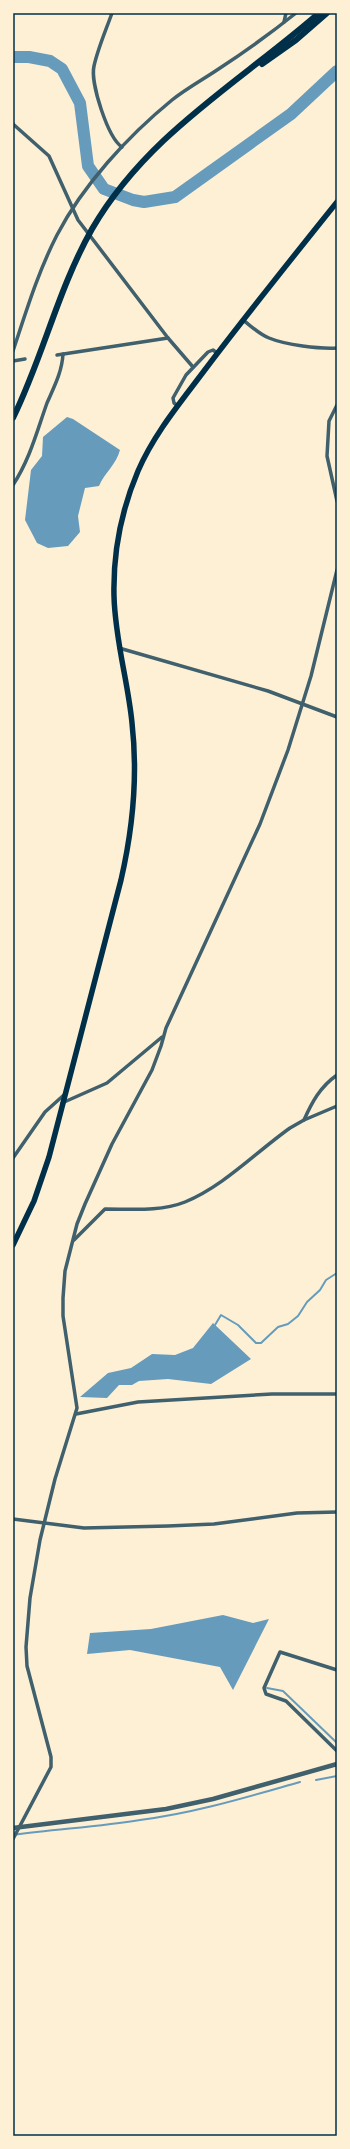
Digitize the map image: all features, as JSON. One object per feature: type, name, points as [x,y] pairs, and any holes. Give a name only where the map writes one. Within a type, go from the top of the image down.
[{"type":"highway","points":[[13,418],[78,255],[107,206],[148,155],[172,131],[319,13]]},
{"type":"highway","points":[[207,102],[296,40],[327,13]]},
{"type":"highway","points":[[13,1245],[40,1187],[121,880],[131,832],[135,784],[133,738],[119,648],[114,591],[121,524],[138,471],[156,437],[217,353],[337,202]]},
{"type":"street","points":[[112,13],[93,72],[96,90],[112,138],[120,148]]},
{"type":"street","points":[[284,22],[286,13]]},
{"type":"street","points":[[13,351],[40,271],[57,235],[78,200],[120,148],[173,99],[296,13]]},
{"type":"street","points":[[13,124],[49,156],[78,220],[168,338],[193,367]]},
{"type":"street","points":[[243,320],[262,334],[273,339],[327,349],[337,348]]},
{"type":"street","points":[[57,355],[168,338]]},
{"type":"street","points":[[178,406],[174,403],[173,398],[193,367],[211,350],[217,353]]},
{"type":"street","points":[[13,485],[21,473],[37,436],[45,410],[60,372],[63,354]]},
{"type":"street","points":[[13,361],[25,359]]},
{"type":"street","points":[[337,405],[329,421],[328,456],[337,501]]},
{"type":"street","points":[[14,1838],[16,1829],[51,1767],[51,1757],[27,1666],[26,1647],[30,1598],[44,1524],[55,1479],[77,1408],[65,1338],[63,1298],[65,1271],[85,1204],[116,1137],[152,1070],[163,1036],[260,824],[303,706],[337,570]]},
{"type":"street","points":[[119,648],[268,691],[303,706],[337,717]]},
{"type":"street","points":[[62,1103],[107,1084],[163,1036]]},
{"type":"street","points":[[304,1120],[314,1097],[337,1075]]},
{"type":"street","points":[[13,1158],[45,1112],[65,1094]]},
{"type":"street","points":[[73,1241],[105,1209],[155,1208],[185,1202],[209,1189],[273,1140],[304,1120],[337,1106]]},
{"type":"street","points":[[76,1414],[138,1402],[272,1394],[337,1394]]},
{"type":"street","points":[[13,1519],[84,1528],[214,1524],[297,1513],[337,1512]]},
{"type":"street","points":[[337,1670],[280,1652],[264,1688],[266,1694],[286,1701],[337,1751]]},
{"type":"street","points":[[16,1829],[166,1809],[213,1799],[337,1764]]},
{"type":"water","points":[[67,417],[73,419],[120,450],[116,460],[99,486],[85,488],[78,516],[80,532],[68,546],[48,548],[37,543],[25,520],[31,470],[42,456],[43,437]]},
{"type":"water","points":[[213,1323],[251,1359],[211,1384],[168,1379],[139,1381],[132,1385],[119,1385],[107,1398],[80,1397],[108,1373],[131,1368],[152,1354],[175,1355],[193,1348]]},
{"type":"water","points":[[223,1615],[253,1623],[269,1619],[233,1690],[220,1667],[130,1650],[87,1654],[90,1633],[151,1629]]},
{"type":"waterway","points":[[13,57],[29,57],[50,61],[62,69],[80,103],[88,166],[104,189],[133,200],[144,202],[175,197],[291,114],[337,71]]},
{"type":"waterway","points":[[215,1325],[221,1315],[238,1325],[256,1343],[261,1343],[278,1327],[288,1324],[298,1316],[307,1302],[320,1290],[326,1280],[337,1273]]},
{"type":"waterway","points":[[267,1688],[283,1691],[337,1743]]},
{"type":"waterway","points":[[316,1780],[337,1776]]},
{"type":"waterway","points":[[13,1835],[160,1817],[221,1804],[300,1782]]}]
